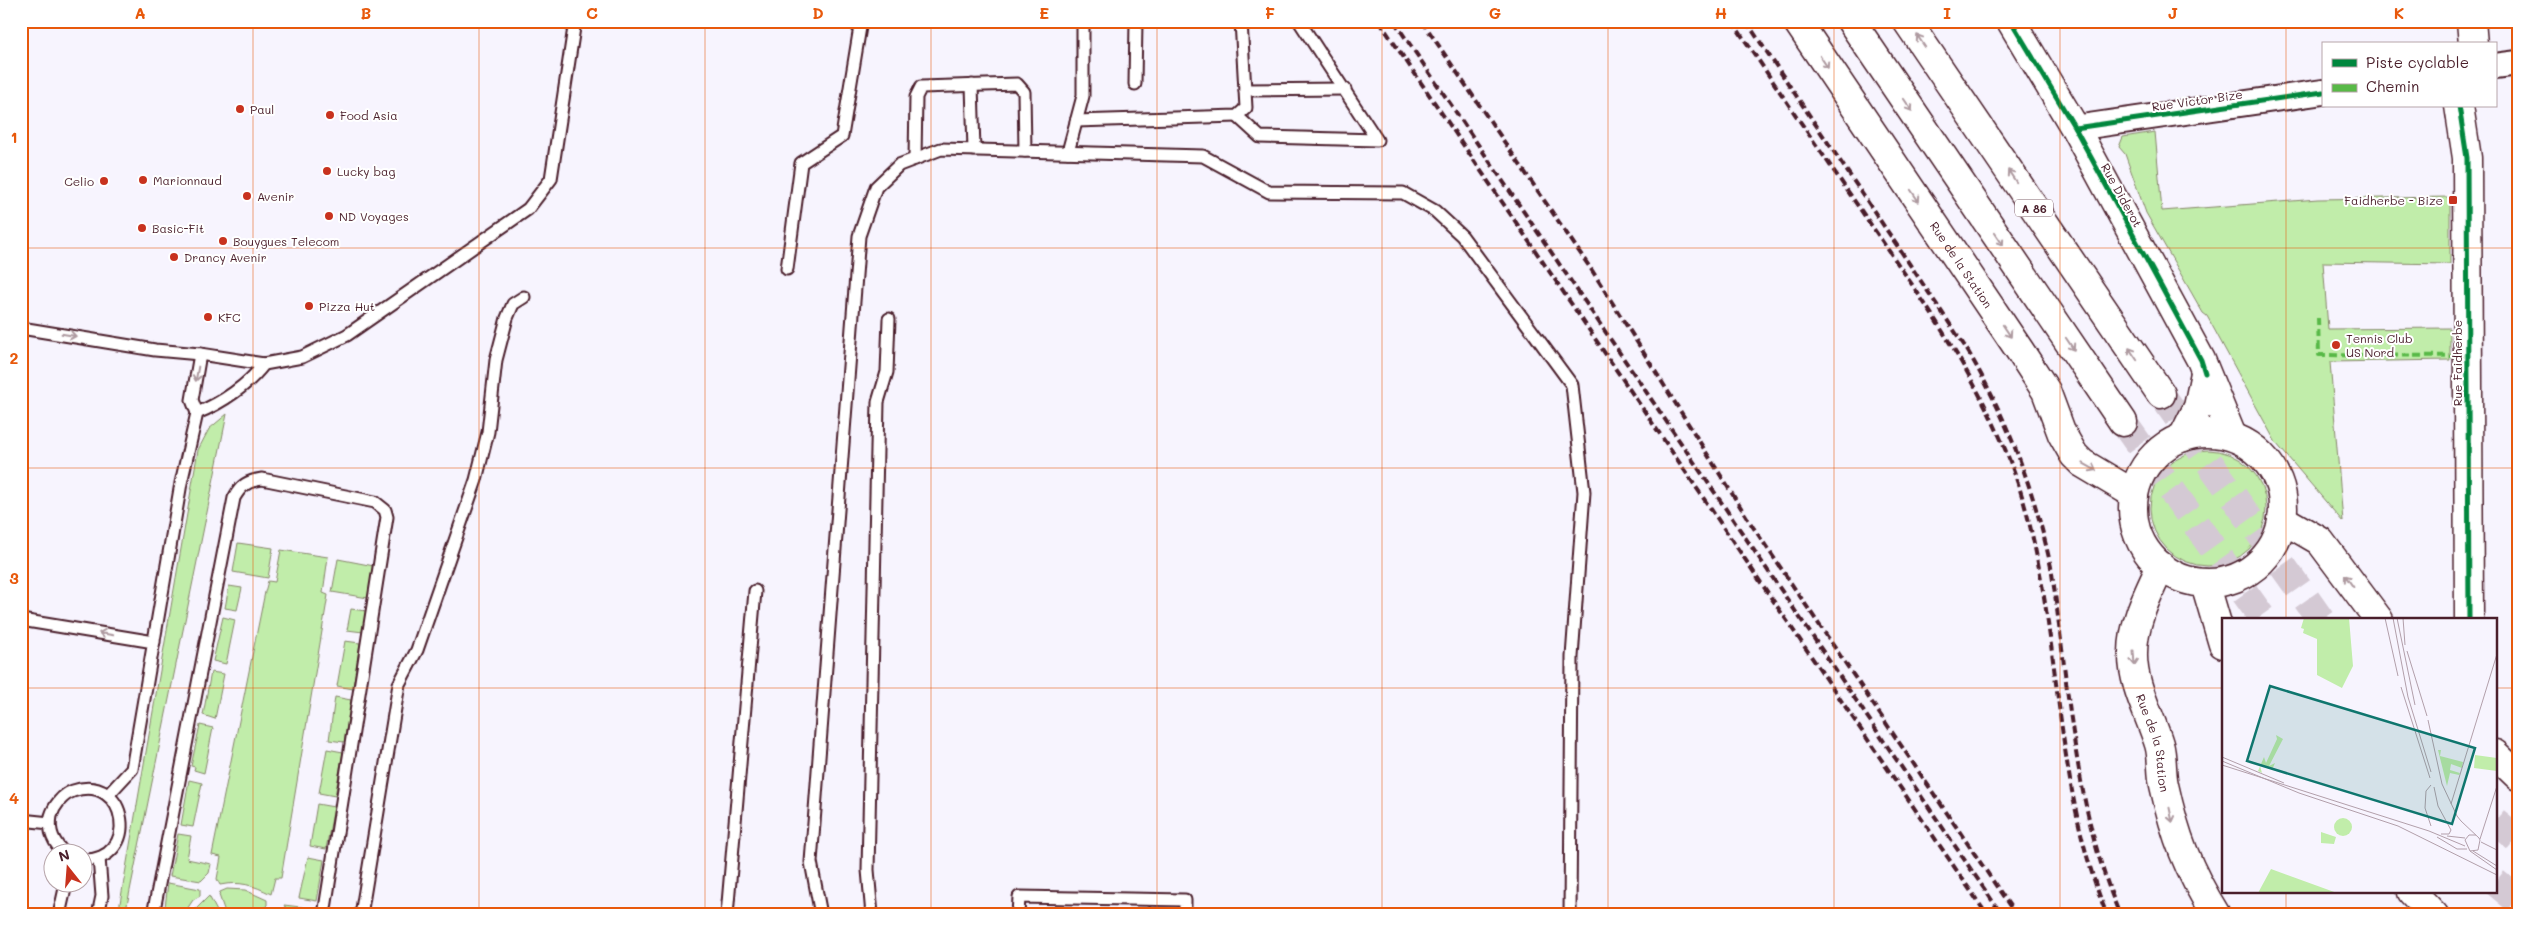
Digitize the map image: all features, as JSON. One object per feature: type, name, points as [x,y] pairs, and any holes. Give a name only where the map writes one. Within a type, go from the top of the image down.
[{"type":"main road","name":"Rue de la Station","points":[[1797,21],[2046,391],[2062,434],[2074,455],[2082,463],[2134,494]]},
{"type":"main road","points":[[1851,21],[2123,422]]},
{"type":"main road","name":"A 86","points":[[1907,21],[2161,394]]},
{"type":"main road","name":"Rue Diderot","points":[[2011,21],[2075,128],[2201,360],[2232,436]]},
{"type":"main road","points":[[2458,42],[2460,21]]},
{"type":"main road","points":[[2471,21],[2473,42]]},
{"type":"main road","name":"Rue Faidherbe","points":[[2459,108],[2467,158],[2469,618]]},
{"type":"main road","points":[[2467,158],[2474,108]]},
{"type":"main road","points":[[2183,436],[2198,407],[2205,373]]},
{"type":"main road","points":[[2199,433],[2216,433],[2232,436],[2251,446],[2261,455],[2277,478],[2282,498],[2282,519],[2277,536],[2268,552],[2256,565],[2240,575],[2223,581],[2205,583],[2182,578],[2161,566],[2147,552],[2137,534],[2133,514],[2134,494],[2143,469],[2160,449],[2183,436],[2199,433]]},
{"type":"main road","points":[[2282,519],[2320,542],[2377,618]]},
{"type":"main road","name":"Rue de la Station","points":[[2161,566],[2141,610],[2134,637],[2134,666],[2160,746],[2163,782],[2180,848],[2189,869],[2216,915]]},
{"type":"main road","points":[[2205,583],[2222,641]]},
{"type":"main road","points":[[2496,755],[2518,776]]},
{"type":"main road","points":[[2414,894],[2434,915]]},
{"type":"street","points":[[2496,66],[2518,63]]},
{"type":"street","name":"Rue Victor Bize","points":[[2075,128],[2322,92]]},
{"type":"lane","points":[[21,328],[155,350],[200,354],[264,364],[302,357],[347,336],[528,210],[551,179],[575,21]]},
{"type":"lane","points":[[788,269],[801,163],[842,136],[861,21]]},
{"type":"lane","points":[[1068,152],[1082,96],[1083,21]]},
{"type":"lane","points":[[1135,84],[1136,21]]},
{"type":"lane","points":[[1076,121],[1237,116],[1246,108],[1241,21]]},
{"type":"lane","points":[[1237,116],[1260,137],[1377,140],[1299,21]]},
{"type":"lane","points":[[915,159],[916,97],[921,87],[1017,84],[1024,92],[1024,151]]},
{"type":"lane","points":[[972,85],[974,150]]},
{"type":"lane","points":[[1245,90],[1345,89]]},
{"type":"lane","points":[[821,915],[811,862],[859,236],[876,187],[899,165],[941,149],[1203,156],[1269,192],[1403,193],[1435,211],[1462,236],[1572,384],[1584,492],[1572,657],[1570,915]]},
{"type":"lane","points":[[361,915],[399,684],[417,650],[476,480],[488,432],[496,360],[507,318],[513,304],[524,297]]},
{"type":"lane","points":[[872,915],[868,870],[878,402],[887,372],[889,318]]},
{"type":"lane","points":[[108,795],[132,768],[181,483],[197,413],[192,400],[200,354]]},
{"type":"lane","points":[[197,413],[212,407],[248,382],[264,364]]},
{"type":"lane","points":[[153,915],[234,498],[240,488],[249,481],[262,479],[375,502],[385,510],[387,517],[324,915]]},
{"type":"lane","points":[[726,915],[755,590]]},
{"type":"lane","points":[[21,620],[154,642]]},
{"type":"lane","points":[[57,844],[54,840],[50,824],[52,811],[59,800],[70,792],[83,788],[96,790],[108,795],[121,814],[122,826],[118,842],[110,852],[99,858],[92,859]]},
{"type":"lane","points":[[21,820],[50,824]]},
{"type":"lane","points":[[98,915],[102,896],[99,858]]},
{"type":"lane","points":[[59,915],[64,894]]},
{"type":"lane","points":[[1018,915],[1019,897],[1185,900],[1185,915]]},
{"type":"green space","name":"Tennis Club US Nord","points":[[2155,132],[2162,211],[2318,199],[2450,197],[2450,264],[2323,262],[2328,329],[2450,328],[2450,360],[2330,362],[2343,522],[2276,443],[2207,316],[2203,313],[2146,213],[2125,154],[2119,147],[2123,137]]},
{"type":"green space","points":[[227,414],[125,915],[118,915],[198,450],[209,429]]},
{"type":"green space","points":[[2208,450],[2230,455],[2249,467],[2261,486],[2266,508],[2261,530],[2249,549],[2230,561],[2208,566],[2186,561],[2167,549],[2155,530],[2150,508],[2155,486],[2167,467],[2186,455]]},
{"type":"green space","points":[[238,543],[273,548],[268,578],[233,572]]},
{"type":"green space","points":[[281,550],[328,557],[323,593],[328,595],[281,878],[275,878],[271,894],[246,885],[234,883],[220,885],[217,879],[221,857],[212,855],[265,592],[268,581],[275,582]]},
{"type":"green space","points":[[338,559],[374,566],[368,598],[332,592]]},
{"type":"green space","points":[[229,586],[242,588],[237,610],[225,608]]},
{"type":"green space","points":[[351,609],[366,611],[363,632],[347,630]]},
{"type":"green space","points":[[223,617],[235,620],[226,664],[213,661]]},
{"type":"green space","points":[[345,641],[360,643],[353,689],[337,686]]},
{"type":"green space","points":[[211,672],[224,674],[215,719],[203,715]]},
{"type":"green space","points":[[335,697],[351,700],[344,742],[329,740]]},
{"type":"green space","points":[[200,725],[213,728],[204,773],[194,770],[195,767],[191,766]]},
{"type":"green space","points":[[327,749],[343,752],[335,796],[319,793]]},
{"type":"green space","points":[[189,780],[202,783],[193,827],[181,825]]},
{"type":"green space","points":[[317,804],[334,807],[326,849],[310,846]]},
{"type":"green space","points":[[178,834],[191,836],[187,859],[211,864],[209,873],[201,881],[170,876]]},
{"type":"green space","points":[[308,857],[324,860],[317,901],[299,898]]},
{"type":"green space","points":[[168,883],[200,889],[200,896],[193,900],[183,915],[164,915]]},
{"type":"green space","points":[[227,889],[245,890],[267,900],[267,905],[257,915],[226,915],[219,895],[220,892]]},
{"type":"green space","points":[[209,896],[219,915],[190,915]]},
{"type":"green space","points":[[284,905],[317,909],[317,915],[290,915]]},
{"type":"tunnel","points":[[2161,394],[2320,618]]},
{"type":"tunnel","points":[[2123,422],[2263,618]]},
{"type":"tunnel","points":[[2496,822],[2518,840]]},
{"type":"tunnel","points":[[2496,883],[2518,901]]},
{"type":"railway","points":[[1379,21],[1987,915]]},
{"type":"railway","points":[[1394,21],[2002,915]]},
{"type":"railway","points":[[1422,21],[1593,272],[1753,527],[2016,915]]},
{"type":"railway","points":[[1732,21],[1914,288],[1958,356],[1996,427],[2024,503],[2036,554],[2067,762],[2077,814],[2089,865],[2107,915]]},
{"type":"railway","points":[[1746,21],[1966,348],[1994,400],[2018,454],[2036,510],[2051,567],[2068,699],[2082,788],[2104,874],[2120,915]]},
{"type":"marked path","points":[[2318,318],[2319,355],[2467,356]]},
{"type":"cycle path","points":[[2011,21],[2075,128],[2201,360],[2205,373]]},
{"type":"cycle path","points":[[2075,128],[2322,92]]},
{"type":"cycle path","points":[[2459,108],[2467,158],[2469,618]]},
{"type":"place","name":"Paul","points":[[240,109]]},
{"type":"place","name":"Food Asia","points":[[330,115]]},
{"type":"place","name":"Lucky bag","points":[[327,171]]},
{"type":"place","name":"Marionnaud","points":[[143,180]]},
{"type":"place","name":"Celio","points":[[104,181]]},
{"type":"place","name":"Avenir","points":[[247,196]]},
{"type":"place","name":"Faidherbe - Bize","points":[[2453,200]]},
{"type":"place","name":"ND Voyages","points":[[329,216]]},
{"type":"place","name":"Basic-Fit","points":[[142,228]]},
{"type":"place","name":"Bouygues Telecom","points":[[223,241]]},
{"type":"place","name":"Drancy Avenir","points":[[174,257]]},
{"type":"place","name":"Pizza Hut","points":[[309,306]]},
{"type":"place","name":"KFC","points":[[208,317]]},
{"type":"place","name":"Tennis Club US Nord","points":[[2336,345]]}]
